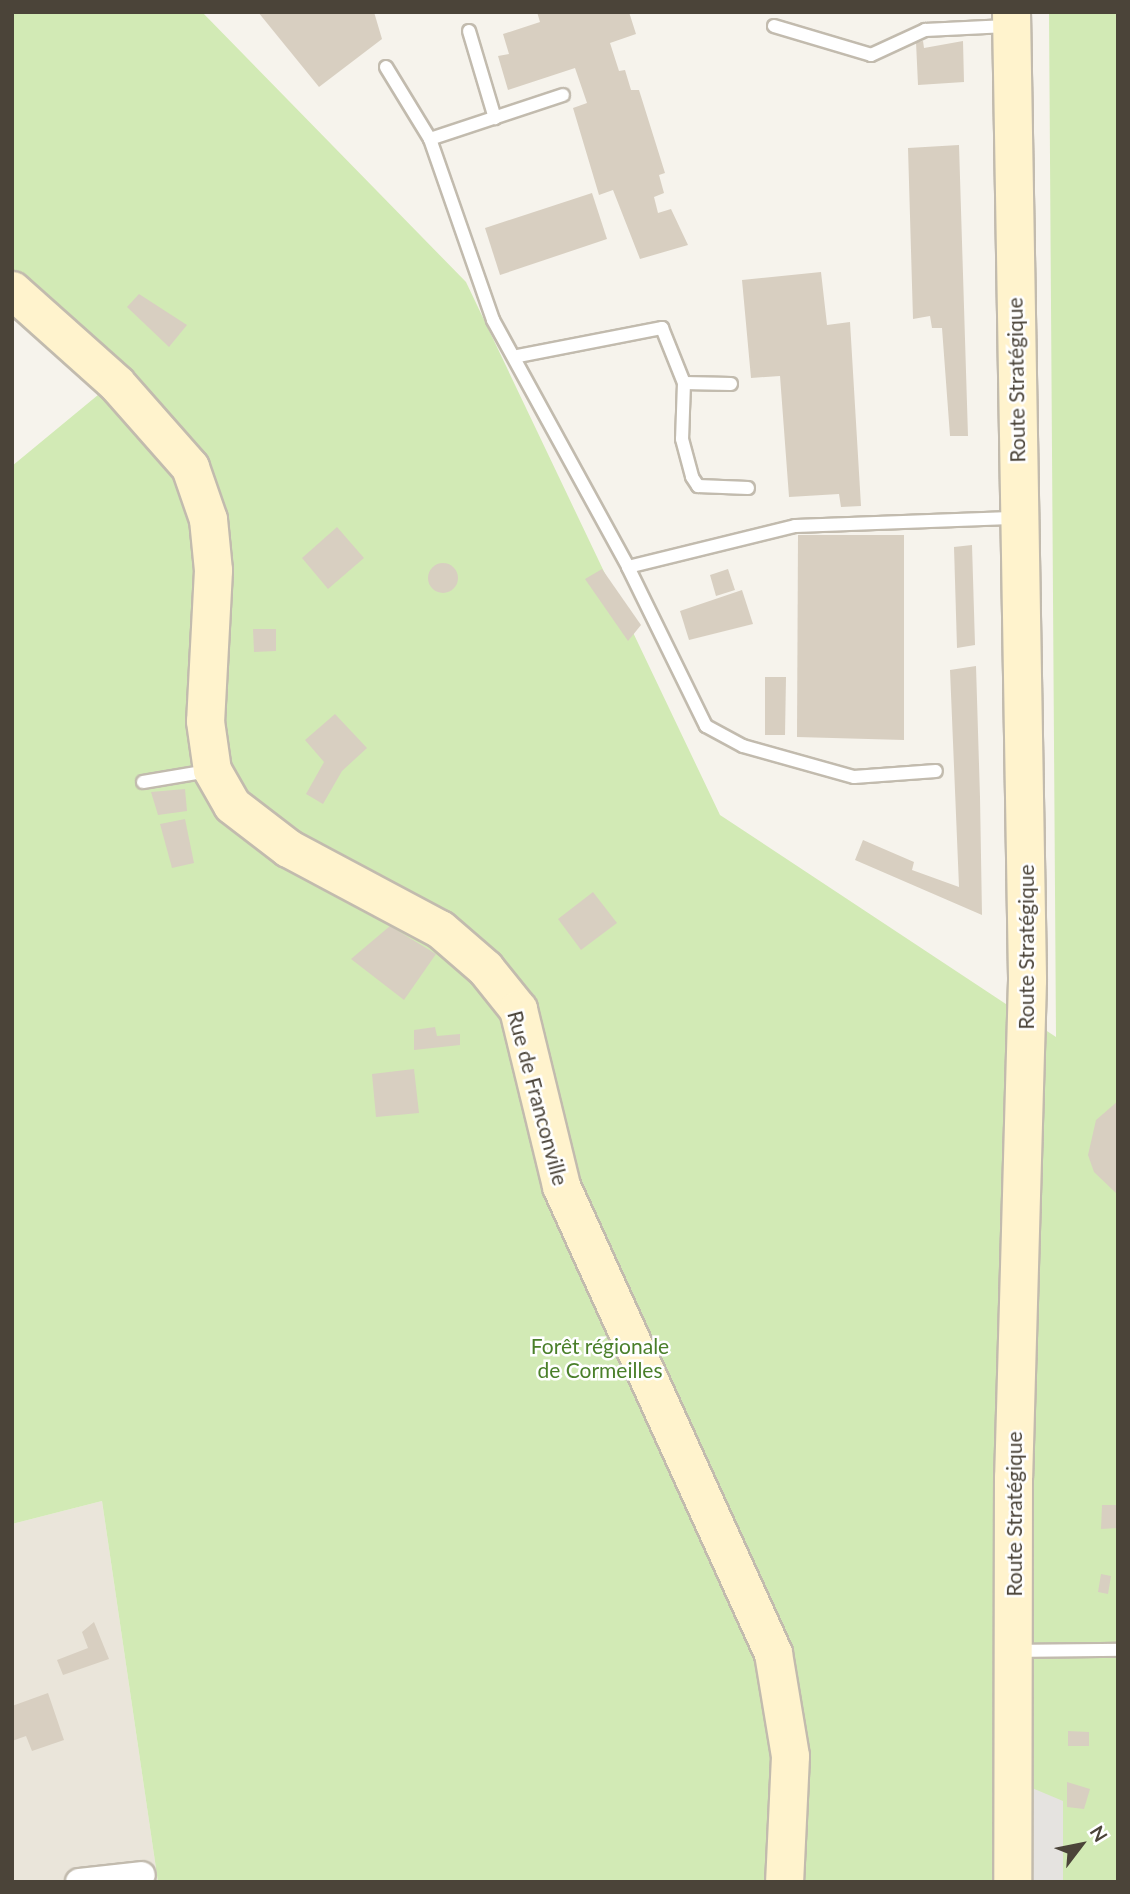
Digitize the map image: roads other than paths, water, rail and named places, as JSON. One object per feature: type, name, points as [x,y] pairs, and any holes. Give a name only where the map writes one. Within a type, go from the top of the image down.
[{"type":"street","name":"Route Stratégique","points":[[1011,19],[1027,980],[1012,1882]]},
{"type":"street","name":"Rue de Franconville","points":[[12,290],[116,383],[190,467],[208,519],[213,570],[205,721],[212,770],[253,825],[440,929],[485,968],[518,1009],[561,1186],[643,1379],[718,1522],[773,1653],[790,1756],[784,1882]]},
{"type":"street","points":[[79,1882],[142,1875]]},
{"type":"lane","points":[[774,26],[871,55],[925,30],[1011,19]]},
{"type":"lane","points":[[468,31],[495,118]]},
{"type":"lane","points":[[386,67],[430,139],[493,320],[518,356],[628,567],[706,726],[743,746],[854,777],[936,771]]},
{"type":"lane","points":[[430,139],[563,95]]},
{"type":"lane","points":[[518,356],[662,328],[684,383],[682,439],[692,477],[698,486],[748,488]]},
{"type":"lane","points":[[684,383],[731,384]]},
{"type":"lane","points":[[628,567],[795,526],[1018,518]]},
{"type":"lane","points":[[143,782],[212,770]]},
{"type":"lane","points":[[1014,1651],[1118,1650]]},
{"type":"park label","name":"Forêt régionale de Cormeilles","points":[[600,1358]]}]
